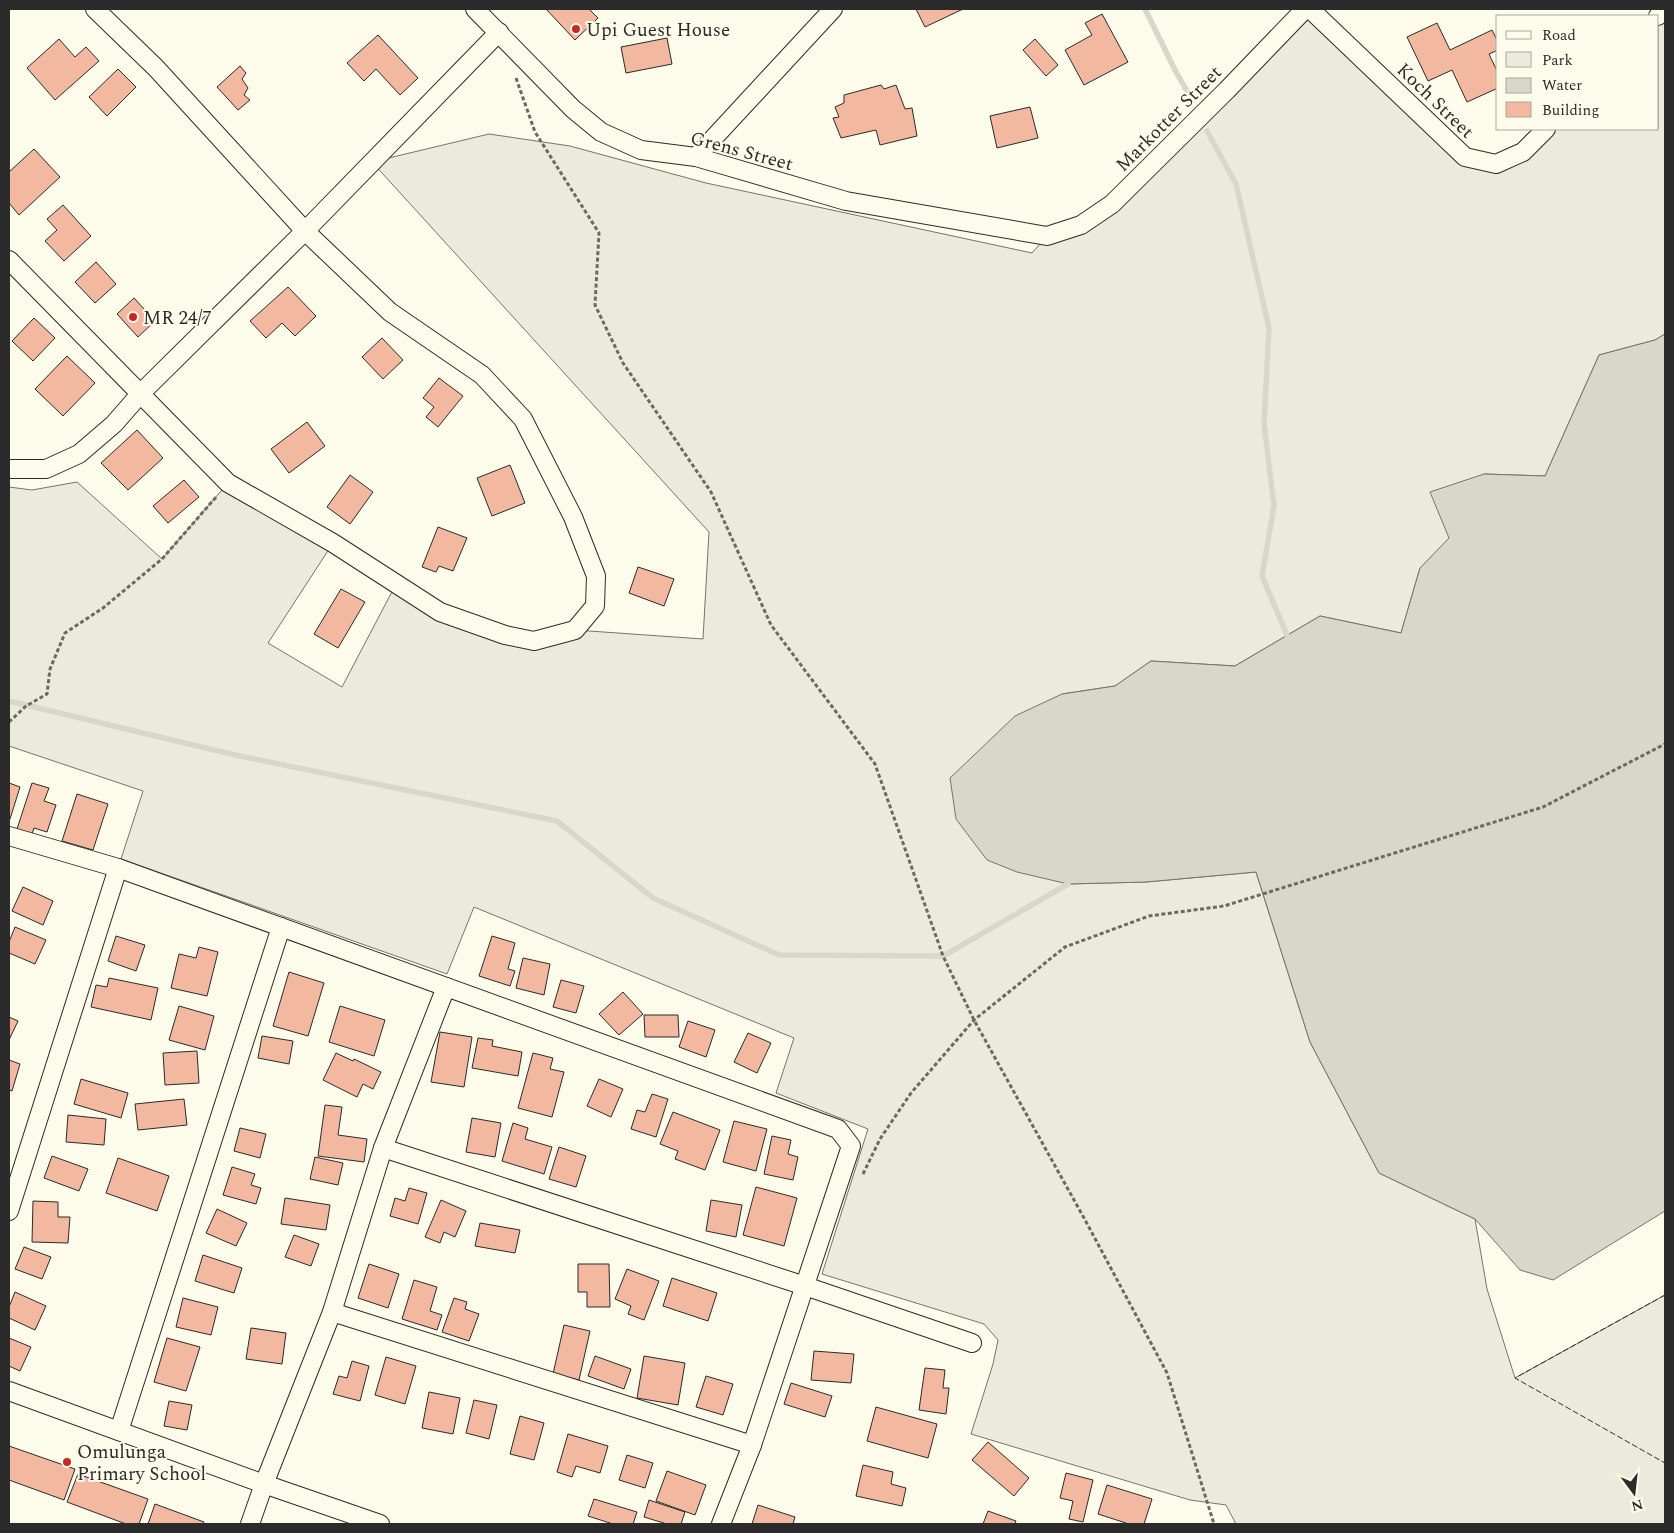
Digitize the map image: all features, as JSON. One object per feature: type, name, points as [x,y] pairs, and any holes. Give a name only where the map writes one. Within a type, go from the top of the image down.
[{"type":"street","points":[[9,260],[228,483],[333,543],[440,612],[505,635],[534,641],[575,630],[594,606],[596,576],[573,517],[523,419],[482,375],[390,312],[305,231],[156,68],[96,9]]},
{"type":"street","name":"Grens Street","points":[[475,9],[573,109],[601,132],[641,150],[696,157],[846,201],[1047,236]]},
{"type":"street","points":[[696,157],[833,9]]},
{"type":"street","name":"Markotter Street","points":[[1047,236],[1081,225],[1112,204],[1227,90],[1305,9]]},
{"type":"street","name":"Koch Street","points":[[1310,9],[1465,157],[1496,164],[1522,152],[1545,130]]},
{"type":"street","points":[[9,468],[46,469],[79,454],[114,424],[141,393],[305,231],[499,32]]},
{"type":"street","points":[[9,836],[118,868],[838,1129],[851,1146],[752,1445],[721,1524]]},
{"type":"street","points":[[9,1211],[118,868]]},
{"type":"street","points":[[119,1431],[281,927]]},
{"type":"street","points":[[250,1524],[332,1312],[383,1148],[446,987]]},
{"type":"street","points":[[383,1148],[805,1286],[972,1343]]},
{"type":"street","points":[[332,1312],[752,1445]]},
{"type":"street","points":[[9,1390],[264,1484],[380,1524]]},
{"type":"path","points":[[516,78],[535,132],[599,233],[595,305],[623,363],[711,492],[771,625],[875,764],[943,956],[974,1020],[1167,1373],[1214,1524]]},
{"type":"path","points":[[9,722],[26,706],[47,694],[50,669],[65,633],[103,608],[162,559],[228,483]]},
{"type":"path","points":[[860,1179],[880,1139],[911,1093],[974,1020],[1065,947],[1149,916],[1224,906],[1543,807],[1665,744]]},
{"type":"green space","points":[[1305,9],[1465,157],[1496,164],[1545,130],[1659,130],[1659,15],[1665,9],[1665,334],[1655,340],[1599,355],[1545,476],[1484,474],[1449,539],[1420,568],[1401,633],[1320,616],[1235,666],[1151,661],[1115,686],[1062,694],[1068,884],[1146,882],[1256,872],[1310,1042],[1379,1173],[1475,1219],[1487,1289],[1515,1378],[1665,1295],[1665,1524],[1236,1524],[1226,1505],[1190,1500],[971,1434],[993,1364],[998,1340],[984,1324],[822,1274],[868,1129],[776,1093],[794,1038],[474,907],[447,974],[121,859],[143,791],[9,746],[9,487],[32,490],[77,482],[162,559],[228,483],[333,543],[268,643],[342,687],[396,584],[505,635],[575,630],[703,639],[709,532],[372,162],[489,134],[570,146],[706,183],[1032,253],[1047,236],[1081,225]]},
{"type":"water","points":[[1665,334],[1665,1211],[1553,1280],[1520,1270],[1475,1219],[1379,1173],[1310,1042],[1256,872],[1146,882],[1068,884],[1017,872],[987,860],[956,819],[950,778],[1015,716],[1062,694],[1115,686],[1151,661],[1235,666],[1320,616],[1401,633],[1420,568],[1449,538],[1430,492],[1484,474],[1545,476],[1599,355],[1655,340]]},
{"type":"building","name":"Upi Guest House","points":[[546,9],[589,9],[598,18],[575,40]]},
{"type":"building","points":[[916,9],[963,9],[925,27]]},
{"type":"building","points":[[1102,14],[1128,62],[1084,85],[1065,50],[1092,35],[1085,23]]},
{"type":"building","points":[[1437,23],[1450,50],[1492,30],[1496,38],[1496,51],[1489,54],[1496,69],[1496,89],[1467,102],[1452,70],[1428,81],[1407,37]]},
{"type":"building","points":[[378,35],[418,78],[400,95],[376,69],[364,81],[347,63]]},
{"type":"building","points":[[667,38],[672,64],[626,73],[621,47]]},
{"type":"building","points":[[59,39],[75,57],[86,47],[99,61],[55,100],[27,68]]},
{"type":"building","points":[[1035,39],[1058,65],[1046,76],[1023,50]]},
{"type":"building","points":[[240,66],[246,73],[242,79],[248,88],[244,95],[250,100],[238,110],[217,87]]},
{"type":"building","points":[[118,69],[136,87],[107,116],[89,97]]},
{"type":"building","points":[[881,85],[884,89],[896,85],[905,109],[912,108],[917,136],[880,145],[876,130],[841,138],[833,118],[839,117],[835,107],[844,103],[844,95]]},
{"type":"building","points":[[1030,107],[1038,138],[997,148],[990,116]]},
{"type":"building","points":[[34,149],[60,177],[19,215],[9,203],[9,172]]},
{"type":"building","points":[[63,205],[91,236],[64,261],[45,241],[57,230],[47,219]]},
{"type":"building","points":[[96,262],[116,284],[95,303],[75,282]]},
{"type":"building","points":[[288,287],[316,316],[295,336],[282,323],[266,338],[250,321]]},
{"type":"building","points":[[134,298],[155,321],[138,337],[117,314]]},
{"type":"building","points":[[34,318],[55,338],[33,361],[12,341]]},
{"type":"building","points":[[382,338],[403,360],[383,379],[362,357]]},
{"type":"building","points":[[67,356],[95,383],[63,416],[35,389]]},
{"type":"building","points":[[439,378],[463,396],[438,427],[426,417],[434,407],[423,398]]},
{"type":"building","points":[[307,422],[325,446],[289,473],[271,449]]},
{"type":"building","points":[[137,430],[163,458],[128,490],[101,463]]},
{"type":"building","points":[[510,465],[525,503],[492,516],[477,478]]},
{"type":"building","points":[[350,475],[373,492],[350,524],[327,507]]},
{"type":"building","points":[[184,480],[199,497],[168,523],[153,506]]},
{"type":"building","points":[[438,527],[467,538],[453,571],[439,566],[436,572],[422,567]]},
{"type":"building","points":[[638,567],[674,579],[664,606],[629,593]]},
{"type":"building","points":[[341,589],[365,602],[338,648],[314,634]]},
{"type":"building","points":[[9,783],[20,787],[10,819],[9,819]]},
{"type":"building","points":[[32,783],[49,788],[44,801],[56,805],[47,832],[34,828],[32,834],[17,829]]},
{"type":"building","points":[[77,794],[108,804],[93,850],[62,841]]},
{"type":"building","points":[[23,887],[53,901],[43,925],[12,911]]},
{"type":"building","points":[[15,927],[46,940],[35,964],[9,953],[9,942]]},
{"type":"building","points":[[116,936],[145,945],[136,971],[108,961]]},
{"type":"building","points":[[492,936],[515,943],[508,969],[515,971],[510,986],[479,976]]},
{"type":"building","points":[[199,947],[218,952],[207,996],[171,988],[179,954],[196,958]]},
{"type":"building","points":[[523,958],[550,964],[544,995],[516,988]]},
{"type":"building","points":[[289,972],[324,983],[308,1036],[273,1026]]},
{"type":"building","points":[[109,978],[158,988],[151,1020],[91,1007],[96,985],[107,987]]},
{"type":"building","points":[[561,980],[584,986],[576,1013],[553,1007]]},
{"type":"building","points":[[623,992],[643,1014],[619,1035],[599,1014]]},
{"type":"building","points":[[179,1006],[214,1016],[205,1050],[169,1040]]},
{"type":"building","points":[[340,1006],[385,1020],[374,1056],[329,1042]]},
{"type":"building","points":[[644,1015],[678,1015],[679,1037],[645,1037]]},
{"type":"building","points":[[9,1017],[18,1021],[9,1040]]},
{"type":"building","points":[[688,1021],[715,1030],[706,1057],[679,1047]]},
{"type":"building","points":[[440,1032],[472,1037],[464,1087],[431,1082]]},
{"type":"building","points":[[748,1033],[771,1043],[757,1073],[734,1062]]},
{"type":"building","points":[[262,1036],[293,1041],[289,1064],[258,1058]]},
{"type":"building","points":[[478,1038],[493,1040],[492,1046],[522,1052],[518,1076],[472,1068]]},
{"type":"building","points":[[197,1051],[199,1083],[165,1085],[163,1053]]},
{"type":"building","points":[[336,1053],[381,1072],[373,1089],[363,1084],[357,1097],[323,1080]]},
{"type":"building","points":[[533,1053],[553,1058],[550,1069],[564,1072],[552,1117],[518,1108]]},
{"type":"building","points":[[9,1060],[20,1064],[12,1091],[9,1090]]},
{"type":"building","points":[[81,1079],[128,1093],[121,1118],[74,1104]]},
{"type":"building","points":[[599,1079],[623,1089],[611,1117],[587,1106]]},
{"type":"building","points":[[652,1094],[668,1099],[656,1137],[631,1129],[637,1110],[645,1112]]},
{"type":"building","points":[[184,1099],[187,1125],[138,1130],[135,1104]]},
{"type":"building","points":[[325,1105],[342,1107],[338,1135],[367,1139],[364,1162],[318,1156]]},
{"type":"building","points":[[673,1112],[720,1130],[705,1170],[675,1159],[678,1151],[660,1144]]},
{"type":"building","points":[[68,1115],[106,1119],[104,1145],[66,1142]]},
{"type":"building","points":[[472,1118],[501,1123],[495,1157],[466,1152]]},
{"type":"building","points":[[734,1121],[767,1129],[756,1171],[723,1162]]},
{"type":"building","points":[[513,1123],[528,1128],[525,1139],[552,1147],[544,1174],[502,1161]]},
{"type":"building","points":[[240,1128],[266,1134],[260,1158],[234,1151]]},
{"type":"building","points":[[772,1136],[791,1140],[788,1154],[798,1157],[793,1180],[764,1174]]},
{"type":"building","points":[[559,1147],[586,1156],[576,1187],[549,1179]]},
{"type":"building","points":[[52,1156],[88,1169],[79,1191],[44,1178]]},
{"type":"building","points":[[315,1157],[343,1163],[338,1185],[310,1179]]},
{"type":"building","points":[[118,1158],[169,1176],[157,1211],[106,1193]]},
{"type":"building","points":[[232,1167],[255,1174],[251,1185],[261,1188],[256,1204],[223,1195]]},
{"type":"building","points":[[756,1187],[797,1198],[784,1246],[743,1235]]},
{"type":"building","points":[[409,1188],[427,1193],[418,1224],[390,1216],[395,1198],[405,1201]]},
{"type":"building","points":[[285,1198],[330,1205],[326,1230],[281,1224]]},
{"type":"building","points":[[441,1200],[466,1211],[455,1237],[444,1232],[440,1243],[425,1237]]},
{"type":"building","points":[[711,1200],[742,1205],[736,1237],[706,1231]]},
{"type":"building","points":[[33,1201],[58,1202],[58,1217],[70,1217],[68,1243],[32,1242]]},
{"type":"building","points":[[217,1209],[247,1223],[236,1246],[206,1233]]},
{"type":"building","points":[[480,1223],[520,1230],[515,1253],[475,1246]]},
{"type":"building","points":[[294,1235],[319,1244],[311,1266],[285,1257]]},
{"type":"building","points":[[24,1247],[51,1257],[42,1279],[15,1269]]},
{"type":"building","points":[[203,1255],[242,1268],[234,1293],[195,1281]]},
{"type":"building","points":[[369,1264],[399,1274],[388,1308],[358,1298]]},
{"type":"building","points":[[578,1264],[609,1264],[610,1307],[587,1307],[587,1292],[578,1292]]},
{"type":"building","points":[[627,1269],[659,1281],[644,1320],[628,1314],[631,1306],[615,1299]]},
{"type":"building","points":[[672,1278],[717,1293],[708,1321],[663,1306]]},
{"type":"building","points":[[414,1280],[437,1287],[430,1311],[442,1315],[437,1330],[402,1319]]},
{"type":"building","points":[[15,1292],[46,1306],[35,1330],[9,1318],[9,1307]]},
{"type":"building","points":[[183,1298],[218,1307],[211,1335],[176,1327]]},
{"type":"building","points":[[454,1298],[467,1302],[465,1309],[479,1314],[469,1341],[442,1332]]},
{"type":"building","points":[[564,1325],[590,1331],[579,1380],[553,1374]]},
{"type":"building","points":[[251,1328],[286,1333],[282,1364],[246,1359]]},
{"type":"building","points":[[9,1338],[31,1347],[20,1371],[9,1366]]},
{"type":"building","points":[[167,1338],[200,1347],[186,1391],[154,1382]]},
{"type":"building","points":[[814,1351],[854,1354],[851,1383],[811,1380]]},
{"type":"building","points":[[595,1356],[631,1369],[624,1389],[588,1376]]},
{"type":"building","points":[[644,1356],[685,1363],[678,1405],[637,1398]]},
{"type":"building","points":[[386,1357],[416,1366],[405,1404],[375,1395]]},
{"type":"building","points":[[352,1361],[369,1366],[360,1401],[333,1394],[339,1376],[347,1378]]},
{"type":"building","points":[[925,1368],[945,1370],[943,1388],[949,1388],[946,1414],[919,1410]]},
{"type":"building","points":[[706,1376],[733,1384],[723,1415],[696,1407]]},
{"type":"building","points":[[791,1383],[832,1396],[825,1417],[784,1404]]},
{"type":"building","points":[[429,1392],[460,1398],[453,1434],[422,1428]]},
{"type":"building","points":[[474,1400],[497,1405],[489,1439],[466,1433]]},
{"type":"building","points":[[169,1401],[192,1405],[187,1430],[164,1426]]},
{"type":"building","points":[[876,1407],[937,1424],[928,1458],[867,1441]]},
{"type":"building","points":[[520,1416],[544,1423],[534,1460],[510,1454]]},
{"type":"building","points":[[568,1434],[608,1446],[600,1473],[576,1466],[572,1477],[557,1472]]},
{"type":"building","points":[[988,1442],[1029,1478],[1014,1496],[972,1460]]},
{"type":"building","points":[[9,1446],[75,1469],[64,1500],[9,1480]]},
{"type":"building","points":[[627,1455],[653,1463],[645,1488],[619,1480]]},
{"type":"building","points":[[863,1465],[893,1472],[891,1484],[906,1488],[902,1506],[856,1496]]},
{"type":"building","points":[[667,1471],[706,1485],[695,1515],[656,1501]]},
{"type":"building","points":[[1066,1473],[1093,1480],[1083,1522],[1069,1519],[1073,1501],[1060,1498]]},
{"type":"building","points":[[78,1474],[148,1499],[139,1524],[126,1524],[67,1502]]},
{"type":"building","points":[[1107,1485],[1152,1499],[1144,1524],[1129,1524],[1098,1514]]},
{"type":"building","points":[[594,1499],[637,1512],[633,1524],[613,1524],[588,1516]]},
{"type":"building","points":[[649,1500],[685,1512],[681,1524],[667,1524],[644,1517]]},
{"type":"building","points":[[155,1504],[204,1522],[203,1524],[148,1524]]},
{"type":"building","points":[[758,1505],[795,1517],[793,1524],[752,1524]]},
{"type":"building","points":[[988,1511],[1016,1521],[1015,1524],[983,1524]]},
{"type":"waterway","points":[[1145,9],[1191,98]]},
{"type":"waterway","points":[[1207,131],[1236,184],[1269,328],[1264,423],[1274,506],[1262,576],[1287,635]]},
{"type":"waterway","points":[[9,701],[235,755],[557,821],[653,898],[779,955],[943,956],[1068,884]]},
{"type":"fence","points":[[1665,1295],[1515,1378],[1665,1463]]},
{"type":"place","name":"Upi Guest House","points":[[576,29]]},
{"type":"place","name":"MR 24/7","points":[[133,317]]},
{"type":"place","name":"Omulunga Primary School","points":[[67,1462]]}]
